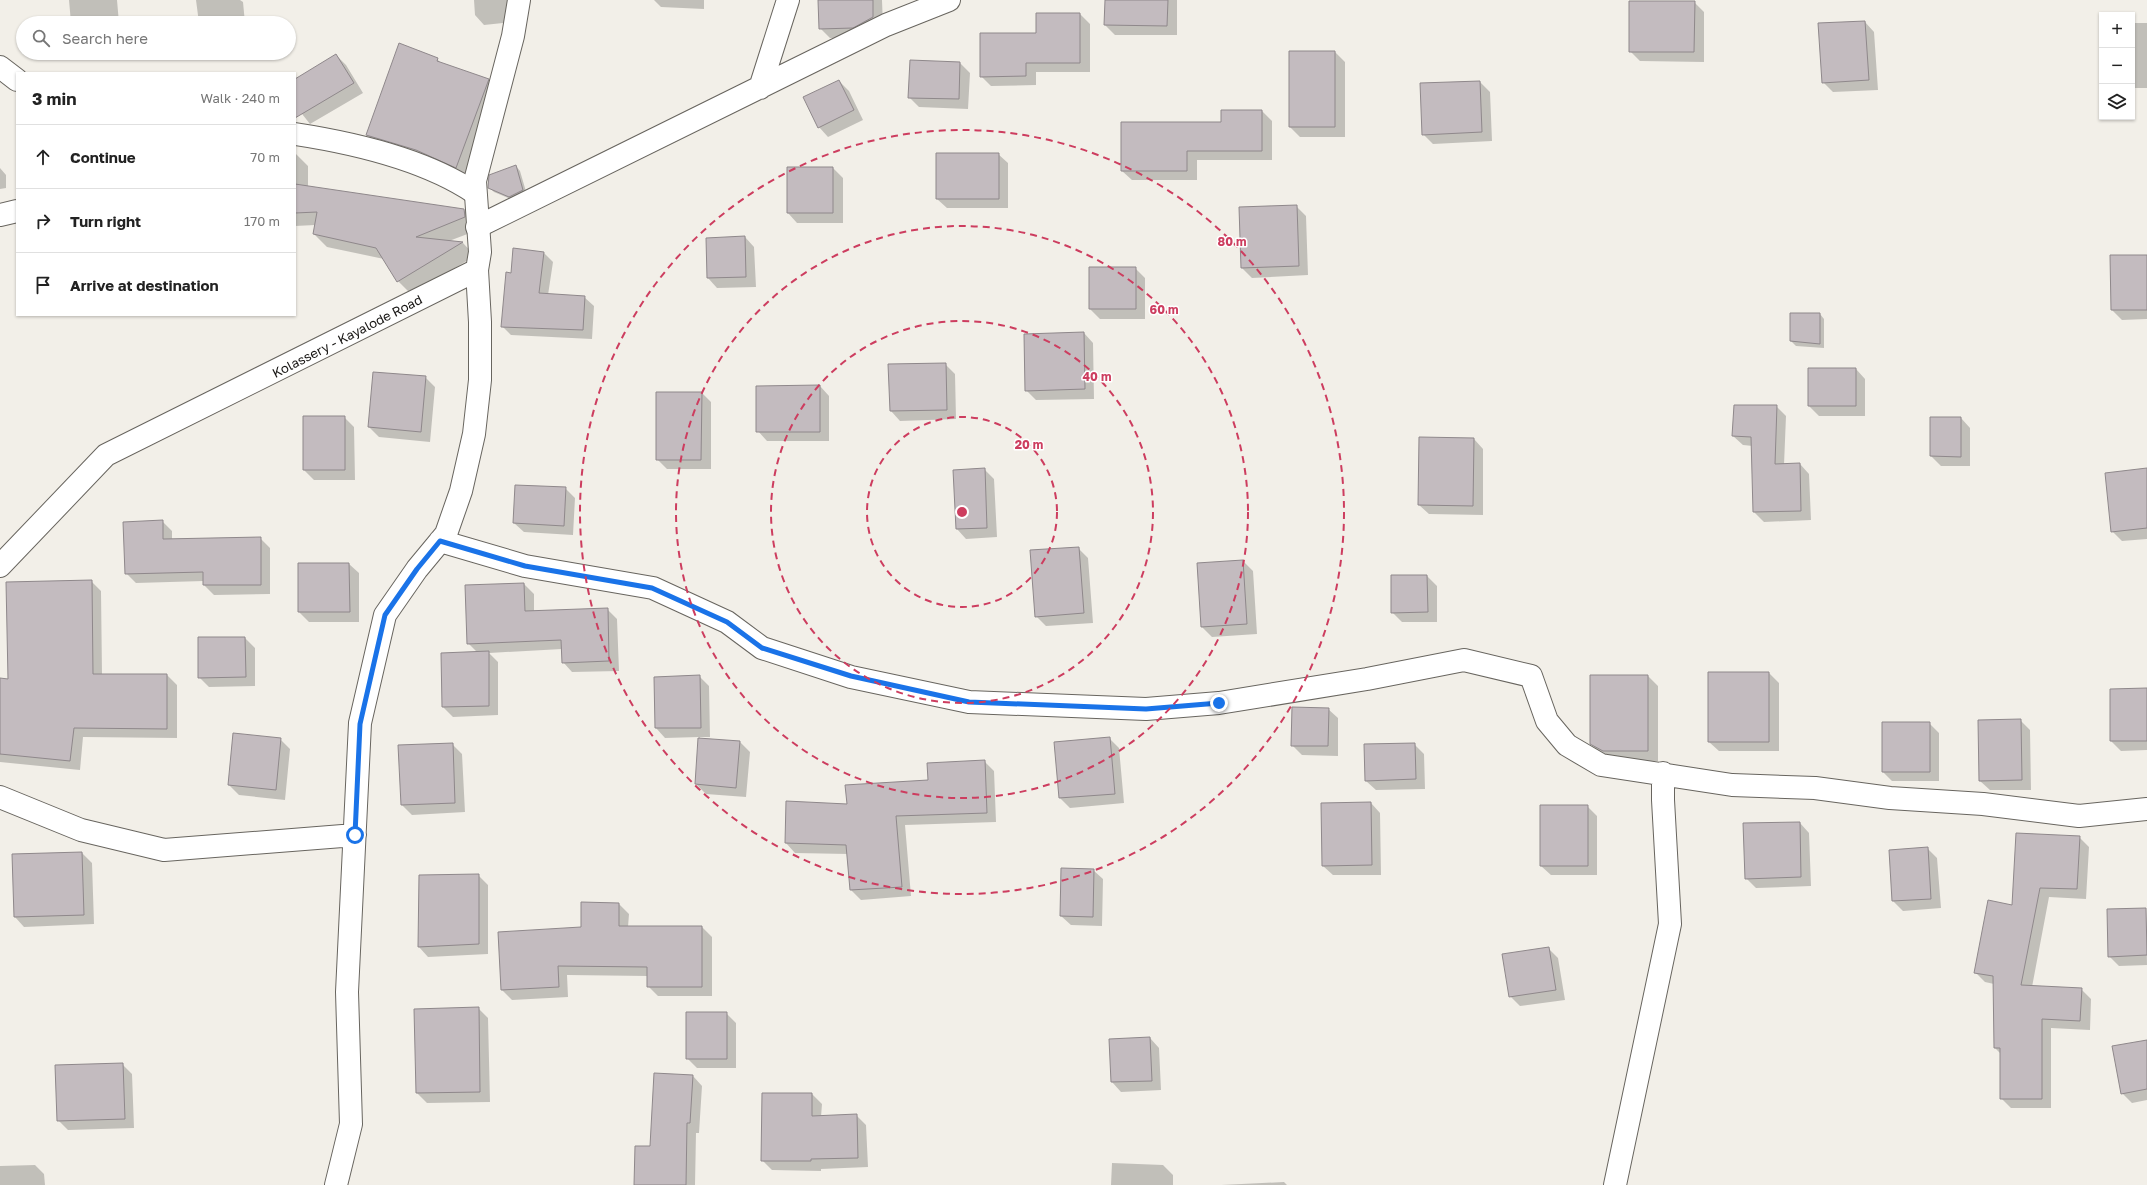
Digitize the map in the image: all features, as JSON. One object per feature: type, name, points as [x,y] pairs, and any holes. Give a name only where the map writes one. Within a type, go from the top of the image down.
[{"type":"street","points":[[336,1185],[351,1124],[347,992],[360,724],[385,615],[417,569],[446,534],[461,491],[474,434],[480,380],[480,322],[477,270],[480,252],[477,228],[475,181],[513,36],[519,0]]},
{"type":"street","points":[[760,88],[788,0]]},
{"type":"street","points":[[477,228],[886,25],[949,0]]},
{"type":"street","points":[[0,68],[16,79]]},
{"type":"street","points":[[296,134],[382,152],[456,180],[475,193]]},
{"type":"street","points":[[0,215],[16,210]]},
{"type":"street","name":"Kolassery - Kayalode Road","points":[[0,566],[106,455],[477,270]]},
{"type":"street","points":[[440,541],[525,566],[652,588],[727,622],[762,648],[851,676],[969,702],[1146,709],[1161,708],[1219,703],[1367,679],[1464,660],[1531,676],[1547,721],[1567,745],[1601,765],[1663,773],[1732,785],[1815,788],[1890,798],[1983,804],[2079,816],[2147,809]]},
{"type":"street","points":[[1614,1185],[1670,924],[1663,800],[1663,773]]},
{"type":"street","points":[[0,797],[81,830],[164,850],[355,835]]},
{"type":"building","points":[[818,0],[873,0],[873,17],[853,28],[819,29]]},
{"type":"building","points":[[1105,0],[1168,0],[1167,26],[1104,25]]},
{"type":"building","points":[[1629,1],[1695,1],[1694,52],[1629,52]]},
{"type":"building","points":[[1036,13],[1080,13],[1080,63],[1026,63],[1026,76],[980,77],[980,33],[1036,33]]},
{"type":"building","points":[[1865,21],[1869,80],[1822,83],[1818,23]]},
{"type":"building","points":[[399,43],[438,58],[437,61],[489,79],[456,168],[416,150],[366,135]]},
{"type":"building","points":[[1289,51],[1335,51],[1335,127],[1289,127]]},
{"type":"building","points":[[336,54],[354,83],[296,117],[296,78]]},
{"type":"building","points":[[910,60],[960,62],[959,99],[908,98]]},
{"type":"building","points":[[839,80],[854,110],[818,128],[803,97]]},
{"type":"building","points":[[1480,81],[1482,132],[1422,135],[1420,83]]},
{"type":"building","points":[[1221,110],[1262,110],[1262,151],[1187,151],[1187,171],[1121,171],[1121,122],[1221,122]]},
{"type":"building","points":[[936,153],[999,153],[999,199],[936,199]]},
{"type":"building","points":[[516,165],[523,190],[509,197],[488,188],[489,175]]},
{"type":"building","points":[[787,167],[833,167],[833,213],[787,213]]},
{"type":"building","points":[[296,184],[464,209],[465,217],[416,237],[463,242],[397,282],[376,248],[313,234],[317,212],[296,213]]},
{"type":"building","points":[[1297,205],[1299,266],[1241,268],[1239,207]]},
{"type":"building","points":[[745,236],[746,277],[707,278],[706,238]]},
{"type":"building","points":[[513,248],[544,252],[539,293],[585,296],[583,330],[501,327],[506,272],[511,273]]},
{"type":"building","points":[[2110,255],[2147,255],[2147,310],[2111,310]]},
{"type":"building","points":[[1089,267],[1136,267],[1136,309],[1089,309]]},
{"type":"building","points":[[1790,313],[1820,313],[1820,344],[1790,341]]},
{"type":"building","points":[[1084,332],[1085,389],[1025,391],[1024,334]]},
{"type":"building","points":[[946,363],[947,410],[890,411],[888,364]]},
{"type":"building","points":[[1808,368],[1856,368],[1856,406],[1808,406]]},
{"type":"building","points":[[373,372],[426,376],[421,432],[368,427]]},
{"type":"building","points":[[820,385],[820,432],[756,432],[756,386]]},
{"type":"building","points":[[656,392],[702,392],[701,460],[656,460]]},
{"type":"building","points":[[1734,405],[1777,405],[1775,464],[1800,463],[1801,511],[1753,512],[1751,437],[1732,436]]},
{"type":"building","points":[[303,416],[345,416],[345,470],[303,470]]},
{"type":"building","points":[[1930,417],[1961,417],[1961,457],[1930,456]]},
{"type":"building","points":[[1419,437],[1474,438],[1473,506],[1418,505]]},
{"type":"building","points":[[985,468],[987,528],[956,529],[953,470]]},
{"type":"building","points":[[2147,468],[2147,528],[2111,532],[2105,473]]},
{"type":"building","points":[[515,485],[566,487],[564,526],[513,523]]},
{"type":"building","points":[[163,520],[163,539],[261,537],[261,585],[203,585],[203,572],[125,574],[123,522]]},
{"type":"building","points":[[1079,547],[1084,613],[1035,617],[1030,550]]},
{"type":"building","points":[[1243,560],[1247,624],[1201,627],[1197,563]]},
{"type":"building","points":[[298,563],[349,563],[350,612],[298,612]]},
{"type":"building","points":[[1391,575],[1427,575],[1428,612],[1391,613]]},
{"type":"building","points":[[92,580],[93,674],[167,674],[167,729],[74,728],[70,761],[0,754],[0,678],[8,679],[6,582]]},
{"type":"building","points":[[524,583],[525,611],[608,608],[609,661],[562,663],[561,640],[467,644],[465,585]]},
{"type":"building","points":[[198,637],[245,637],[246,677],[198,678]]},
{"type":"building","points":[[489,651],[489,706],[442,707],[441,653]]},
{"type":"building","points":[[1708,672],[1769,672],[1769,742],[1708,742]]},
{"type":"building","points":[[700,675],[701,728],[655,728],[654,677]]},
{"type":"building","points":[[1590,675],[1648,675],[1648,751],[1603,751],[1590,744]]},
{"type":"building","points":[[2147,688],[2147,741],[2110,741],[2110,689]]},
{"type":"building","points":[[1292,707],[1329,708],[1328,746],[1291,746]]},
{"type":"building","points":[[2021,719],[2022,780],[1979,781],[1978,720]]},
{"type":"building","points":[[1882,722],[1930,722],[1930,772],[1882,772]]},
{"type":"building","points":[[233,733],[281,738],[276,790],[228,785]]},
{"type":"building","points":[[1110,737],[1115,794],[1059,798],[1054,742]]},
{"type":"building","points":[[698,738],[740,741],[736,788],[695,784]]},
{"type":"building","points":[[453,743],[455,803],[401,805],[398,745]]},
{"type":"building","points":[[1415,743],[1416,779],[1365,781],[1364,744]]},
{"type":"building","points":[[985,760],[987,813],[896,816],[902,887],[850,890],[846,845],[785,843],[786,801],[847,804],[845,785],[928,780],[927,763]]},
{"type":"building","points":[[1371,802],[1372,865],[1322,866],[1321,803]]},
{"type":"building","points":[[1540,805],[1588,805],[1588,866],[1540,866]]},
{"type":"building","points":[[1800,822],[1801,877],[1745,879],[1743,823]]},
{"type":"building","points":[[2016,833],[2080,836],[2077,889],[2040,888],[2021,985],[2082,988],[2080,1021],[2042,1019],[2042,1099],[2000,1099],[2000,1048],[1994,1048],[1993,976],[1974,973],[1988,900],[2012,905]]},
{"type":"building","points":[[1928,847],[1931,899],[1892,901],[1889,850]]},
{"type":"building","points":[[82,852],[84,915],[14,917],[12,854]]},
{"type":"building","points":[[1061,868],[1094,869],[1093,917],[1060,916]]},
{"type":"building","points":[[479,874],[479,944],[418,947],[419,875]]},
{"type":"building","points":[[581,902],[619,903],[619,926],[702,926],[702,987],[647,987],[647,967],[558,966],[559,987],[501,990],[498,932],[581,927]]},
{"type":"building","points":[[2146,908],[2147,955],[2108,957],[2107,909]]},
{"type":"building","points":[[1549,947],[1556,990],[1509,997],[1502,954]]},
{"type":"building","points":[[479,1007],[480,1092],[416,1093],[414,1009]]},
{"type":"building","points":[[686,1012],[727,1012],[727,1059],[686,1059]]},
{"type":"building","points":[[1150,1037],[1152,1081],[1111,1082],[1109,1039]]},
{"type":"building","points":[[2147,1040],[2147,1089],[2121,1094],[2112,1046]]},
{"type":"building","points":[[123,1063],[125,1119],[57,1121],[55,1065]]},
{"type":"building","points":[[654,1073],[693,1075],[690,1123],[687,1123],[686,1185],[634,1185],[635,1146],[650,1146]]},
{"type":"building","points":[[762,1093],[812,1093],[812,1116],[857,1114],[858,1158],[811,1159],[811,1161],[761,1161]]},
{"type":"route","points":[[355,835],[360,724],[385,615],[417,569],[440,541],[525,566],[652,588],[727,622],[762,648],[851,676],[969,702],[1146,709],[1219,703]]}]
